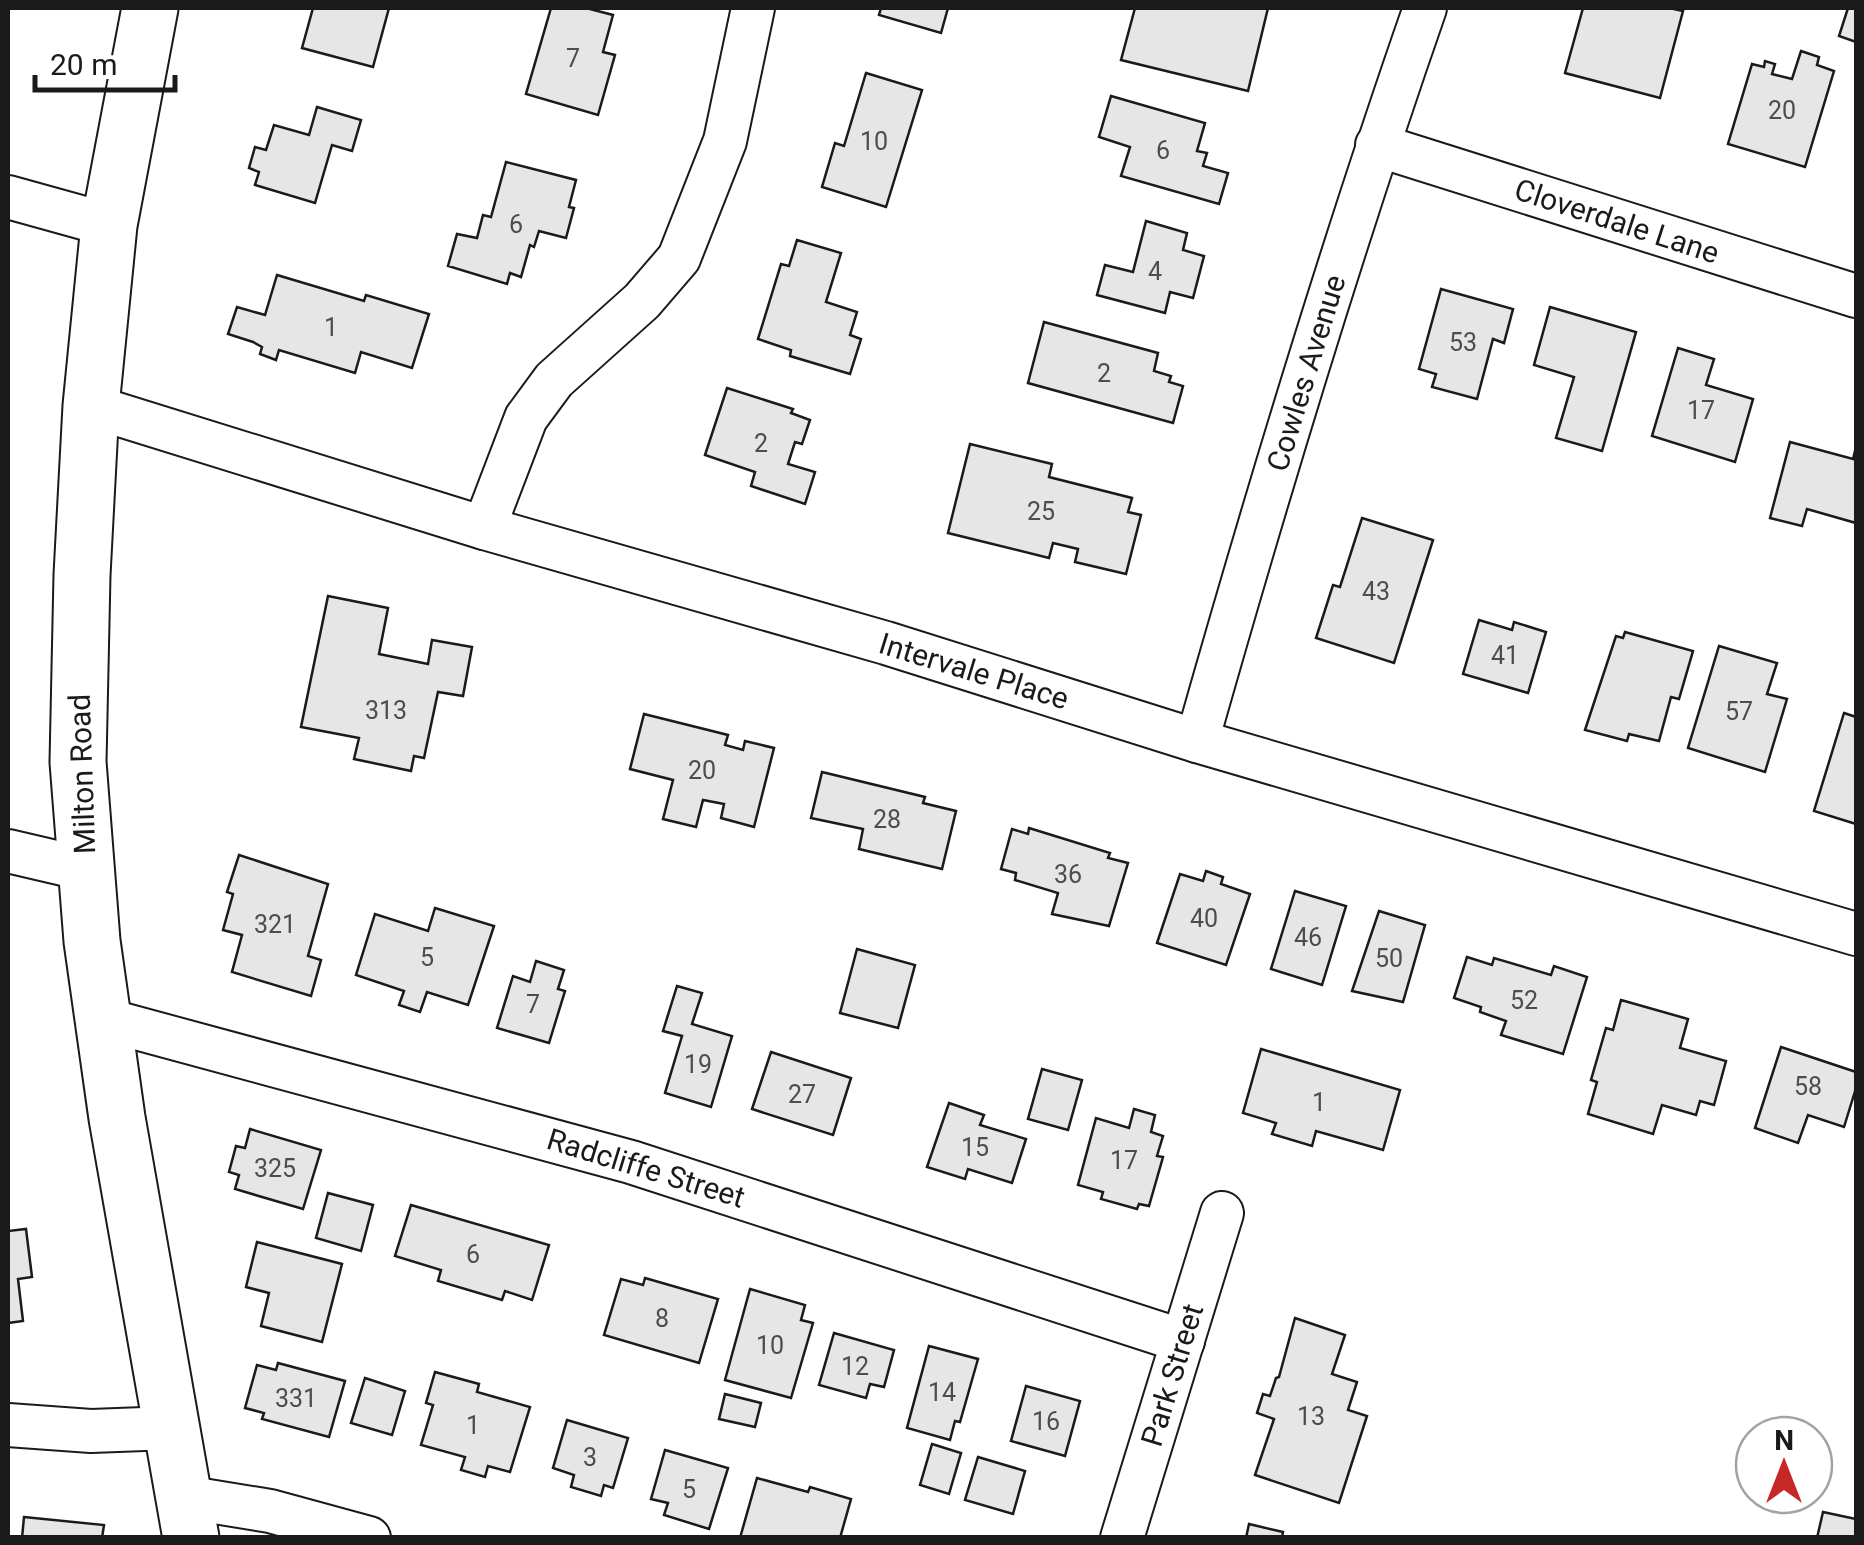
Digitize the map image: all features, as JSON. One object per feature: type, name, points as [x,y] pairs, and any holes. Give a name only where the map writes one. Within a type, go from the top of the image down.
[{"type":"street","name":"Milton Road","points":[[150,8],[109,225],[91,406],[78,762],[85,869],[117,1118],[188,1517]]},
{"type":"street","points":[[484,528],[526,418],[554,380],[642,300],[679,258],[725,141],[753,8]]},
{"type":"street","name":"Cowles Avenue","points":[[1197,741],[1257,530],[1377,145],[1425,8]]},
{"type":"street","name":"Cloverdale Lane","points":[[1377,145],[1856,296]]},
{"type":"street","points":[[8,197],[109,225]]},
{"type":"street","name":"Intervale Place","points":[[91,406],[484,528],[886,643],[1197,741],[1856,934]]},
{"type":"street","points":[[8,850],[85,869]]},
{"type":"street","name":"Radcliffe Street","points":[[103,1019],[631,1162],[1182,1341]]},
{"type":"street","name":"Park Street","points":[[1122,1538],[1222,1213]]},
{"type":"street","points":[[8,1425],[91,1431],[171,1428]]},
{"type":"street","points":[[188,1517],[270,1511],[368,1538]]},
{"type":"building","points":[[313,8],[389,8],[373,67],[302,48]]},
{"type":"building","points":[[551,8],[586,8],[613,15],[603,52],[615,55],[598,115],[526,94]]},
{"type":"building","points":[[881,8],[948,8],[941,33],[879,15]]},
{"type":"building","points":[[1135,8],[1268,8],[1248,91],[1121,60]]},
{"type":"building","points":[[1583,8],[1683,11],[1660,98],[1565,73]]},
{"type":"building","points":[[1848,8],[1856,8],[1856,42],[1839,36]]},
{"type":"building","points":[[1801,51],[1819,57],[1817,65],[1834,71],[1805,167],[1728,144],[1752,64],[1775,64],[1772,74],[1792,79]]},
{"type":"building","points":[[866,73],[922,90],[886,207],[822,187],[835,143],[844,146]]},
{"type":"building","points":[[1111,96],[1205,123],[1197,151],[1207,153],[1203,166],[1228,173],[1219,204],[1121,176],[1130,147],[1099,137]]},
{"type":"building","points":[[317,107],[361,120],[352,151],[332,145],[315,203],[255,185],[259,172],[249,168],[255,147],[266,150],[274,125],[309,135]]},
{"type":"building","points":[[506,162],[576,180],[566,238],[539,231],[534,247],[530,245],[521,277],[510,273],[507,284],[448,266],[457,234],[477,238],[483,215],[491,217]]},
{"type":"building","points":[[1146,221],[1187,233],[1183,250],[1204,256],[1193,298],[1170,292],[1165,313],[1097,295],[1105,265],[1133,272]]},
{"type":"building","points":[[797,240],[841,253],[826,302],[857,312],[850,335],[861,339],[850,374],[790,356],[791,350],[758,339],[781,264],[789,266]]},
{"type":"building","points":[[277,275],[364,301],[366,295],[429,314],[412,368],[361,352],[355,373],[279,350],[276,360],[260,354],[262,347],[253,342],[228,334],[237,307],[265,315]]},
{"type":"building","points":[[1441,289],[1513,309],[1504,343],[1493,339],[1477,399],[1432,387],[1436,374],[1419,369]]},
{"type":"building","points":[[1550,307],[1636,332],[1602,451],[1556,438],[1574,377],[1534,365]]},
{"type":"building","points":[[1044,322],[1158,353],[1154,371],[1171,376],[1169,382],[1183,386],[1173,423],[1028,383]]},
{"type":"building","points":[[1678,348],[1714,359],[1706,385],[1753,399],[1735,462],[1652,436]]},
{"type":"building","points":[[727,388],[793,409],[791,413],[810,420],[802,444],[795,442],[788,464],[815,472],[805,504],[751,486],[755,472],[705,455]]},
{"type":"building","points":[[1790,442],[1853,459],[1856,447],[1856,523],[1807,509],[1802,526],[1770,518]]},
{"type":"building","points":[[970,444],[1052,464],[1049,477],[1132,498],[1128,512],[1141,515],[1126,574],[1075,562],[1078,549],[1053,543],[1049,558],[948,533]]},
{"type":"building","points":[[1362,518],[1433,540],[1394,663],[1316,638],[1333,585],[1340,587]]},
{"type":"building","points":[[328,596],[388,608],[379,654],[428,664],[432,640],[472,647],[463,696],[438,692],[424,758],[414,756],[411,771],[354,759],[359,738],[301,727]]},
{"type":"building","points":[[1479,620],[1512,630],[1514,622],[1546,632],[1528,693],[1463,674]]},
{"type":"building","points":[[1625,632],[1693,651],[1679,699],[1671,697],[1659,741],[1629,734],[1627,741],[1585,730],[1616,636],[1623,638]]},
{"type":"building","points":[[1719,646],[1777,663],[1767,694],[1787,699],[1765,772],[1688,748]]},
{"type":"building","points":[[1844,713],[1856,717],[1856,824],[1814,811]]},
{"type":"building","points":[[644,714],[728,735],[725,745],[743,750],[745,741],[774,748],[754,827],[721,818],[724,804],[703,800],[696,827],[663,819],[673,780],[630,769]]},
{"type":"building","points":[[822,772],[925,797],[923,803],[956,811],[942,869],[859,849],[863,829],[811,818]]},
{"type":"building","points":[[1029,828],[1110,853],[1108,858],[1128,863],[1109,926],[1052,914],[1058,893],[1015,880],[1016,873],[1001,869],[1012,829],[1028,834]]},
{"type":"building","points":[[239,855],[328,884],[308,956],[321,960],[311,996],[232,972],[242,935],[223,930],[233,894],[227,892]]},
{"type":"building","points":[[1206,871],[1223,877],[1221,884],[1250,894],[1226,965],[1157,943],[1180,874],[1203,881]]},
{"type":"building","points":[[1295,891],[1346,906],[1322,985],[1271,969]]},
{"type":"building","points":[[435,908],[494,926],[468,1005],[427,992],[420,1012],[399,1005],[404,991],[356,975],[375,914],[428,931]]},
{"type":"building","points":[[1379,911],[1425,925],[1403,1002],[1352,991]]},
{"type":"building","points":[[857,949],[915,965],[898,1028],[840,1013]]},
{"type":"building","points":[[1467,957],[1492,965],[1494,958],[1551,975],[1554,966],[1587,977],[1563,1054],[1501,1035],[1506,1021],[1454,998]]},
{"type":"building","points":[[536,961],[564,970],[558,989],[565,991],[549,1043],[497,1028],[513,976],[530,982]]},
{"type":"building","points":[[677,986],[702,993],[692,1024],[732,1036],[711,1107],[665,1093],[682,1036],[663,1031]]},
{"type":"building","points":[[1621,1000],[1688,1019],[1680,1048],[1726,1061],[1714,1105],[1700,1101],[1696,1115],[1662,1105],[1653,1134],[1588,1114],[1597,1082],[1591,1080],[1606,1028],[1613,1030]]},
{"type":"building","points":[[1781,1047],[1856,1072],[1856,1088],[1844,1127],[1808,1115],[1798,1143],[1755,1128]]},
{"type":"building","points":[[1261,1049],[1400,1090],[1383,1150],[1316,1131],[1312,1146],[1272,1134],[1276,1123],[1243,1113]]},
{"type":"building","points":[[771,1052],[851,1078],[833,1135],[752,1109]]},
{"type":"building","points":[[1042,1069],[1082,1080],[1068,1130],[1028,1119]]},
{"type":"building","points":[[949,1103],[984,1115],[980,1125],[1026,1139],[1012,1183],[968,1169],[965,1179],[927,1167]]},
{"type":"building","points":[[1134,1109],[1155,1115],[1151,1132],[1163,1136],[1157,1156],[1163,1157],[1149,1206],[1139,1204],[1137,1209],[1101,1199],[1103,1192],[1078,1185],[1096,1118],[1129,1128]]},
{"type":"building","points":[[250,1129],[321,1150],[303,1209],[235,1189],[239,1175],[229,1172],[236,1146],[245,1148]]},
{"type":"building","points":[[328,1193],[373,1205],[361,1251],[316,1238]]},
{"type":"building","points":[[411,1205],[549,1245],[532,1300],[505,1291],[502,1300],[438,1281],[441,1270],[395,1256]]},
{"type":"building","points":[[26,1229],[32,1277],[18,1279],[23,1321],[8,1323],[8,1231]]},
{"type":"building","points":[[257,1242],[342,1264],[322,1342],[261,1326],[269,1293],[246,1287]]},
{"type":"building","points":[[645,1278],[718,1299],[699,1363],[604,1335],[621,1279],[643,1285]]},
{"type":"building","points":[[750,1289],[805,1305],[801,1320],[813,1323],[791,1398],[725,1380]]},
{"type":"building","points":[[1295,1318],[1345,1335],[1332,1374],[1357,1382],[1348,1410],[1367,1416],[1339,1503],[1255,1475],[1274,1419],[1257,1413],[1263,1394],[1270,1396],[1279,1377]]},
{"type":"building","points":[[834,1333],[894,1350],[884,1387],[870,1384],[866,1398],[819,1385]]},
{"type":"building","points":[[929,1346],[978,1359],[960,1422],[955,1421],[950,1440],[907,1428]]},
{"type":"building","points":[[278,1363],[345,1381],[329,1437],[262,1419],[264,1413],[245,1408],[257,1365],[276,1370]]},
{"type":"building","points":[[435,1372],[479,1384],[477,1392],[530,1407],[510,1472],[488,1466],[485,1477],[461,1470],[465,1457],[421,1445],[433,1405],[426,1403]]},
{"type":"building","points":[[365,1378],[405,1391],[392,1435],[351,1423]]},
{"type":"building","points":[[1026,1386],[1080,1401],[1065,1456],[1011,1441]]},
{"type":"building","points":[[725,1394],[761,1403],[755,1427],[719,1419]]},
{"type":"building","points":[[567,1420],[628,1438],[613,1488],[604,1485],[601,1496],[571,1487],[574,1475],[553,1468]]},
{"type":"building","points":[[932,1444],[961,1453],[949,1494],[920,1485]]},
{"type":"building","points":[[665,1450],[728,1468],[709,1529],[664,1515],[668,1503],[651,1499]]},
{"type":"building","points":[[978,1457],[1025,1471],[1013,1514],[965,1500]]},
{"type":"building","points":[[757,1478],[851,1499],[840,1538],[740,1538]]},
{"type":"building","points":[[1822,1515],[1856,1519],[1856,1538],[1817,1538]]},
{"type":"building","points":[[24,1517],[104,1525],[102,1538],[22,1538]]},
{"type":"building","points":[[1249,1524],[1283,1532],[1282,1538],[1246,1538]]}]
